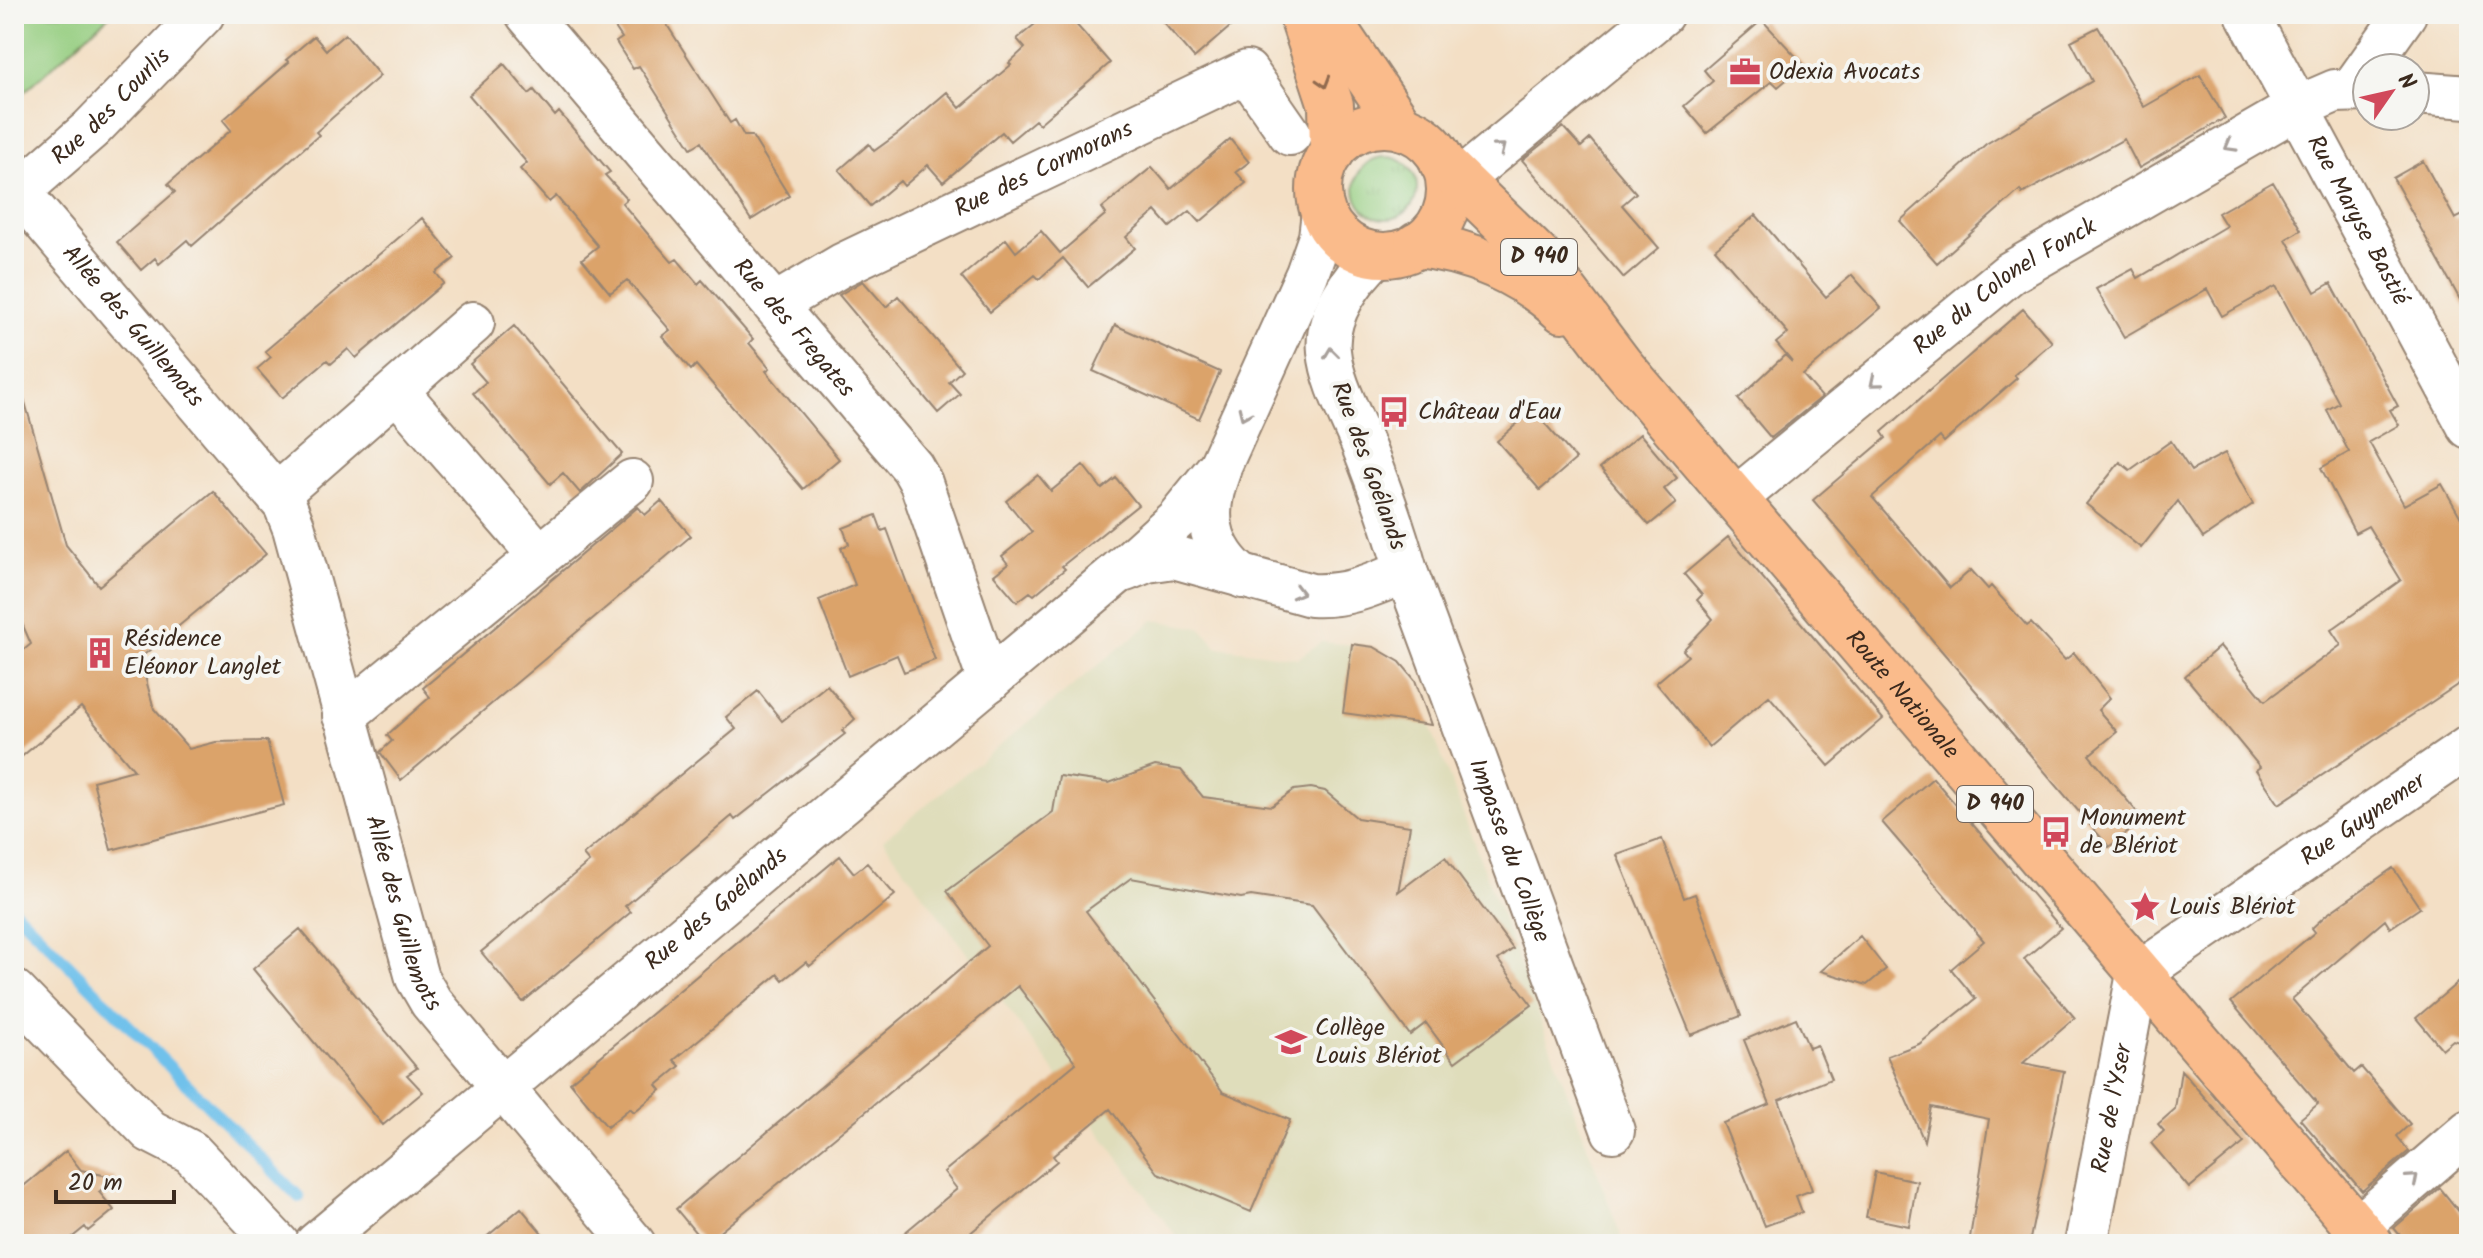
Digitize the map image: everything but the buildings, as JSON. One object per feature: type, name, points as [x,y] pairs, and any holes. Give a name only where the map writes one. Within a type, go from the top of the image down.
[{"type":"main road","points":[[1301,14],[1331,105],[1332,152],[1320,181],[1323,212],[1333,230],[1348,244],[1397,250],[1439,223],[1450,183],[1425,140],[1402,128],[1376,126],[1359,130],[1332,152]]},
{"type":"main road","points":[[1325,14],[1402,128]]},
{"type":"main road","name":"Route Nationale","points":[[1450,183],[1540,258],[1620,364],[2364,1236]]},
{"type":"main road","name":"Route Nationale","points":[[1397,250],[1447,249],[1482,261],[1526,282],[1552,301],[1620,364]]},
{"type":"street","name":"Rue des Courlis","points":[[16,194],[91,129],[203,14]]},
{"type":"street","points":[[1450,183],[1662,14]]},
{"type":"street","name":"Rue Maryse Bastié","points":[[2247,14],[2469,427]]},
{"type":"street","points":[[2382,52],[2405,14]]},
{"type":"street","name":"Rue des Fregates","points":[[536,17],[912,467],[921,483],[989,681]]},
{"type":"street","name":"Rue des Cormorans","points":[[776,304],[842,265],[1247,72],[1290,134]]},
{"type":"street","name":"Rue du Colonel Fonck","points":[[1735,499],[2010,273],[2298,107],[2335,91],[2351,90]]},
{"type":"street","points":[[2431,94],[2469,97]]},
{"type":"street","name":"Allée des Guillemots","points":[[16,194],[277,495],[291,516],[417,978],[431,1002],[634,1244]]},
{"type":"street","name":"Rue des Goélands","points":[[1243,577],[1222,556],[1209,529],[1210,497],[1220,466],[1315,254],[1323,212]]},
{"type":"street","name":"Rue des Goélands","points":[[1116,574],[1147,561],[1174,557],[1311,595],[1343,596],[1406,571],[1391,517],[1341,393],[1329,351],[1339,307],[1363,268],[1397,250]]},
{"type":"street","points":[[277,495],[473,323]]},
{"type":"street","points":[[397,391],[540,556]]},
{"type":"street","name":"Rue des Goélands","points":[[316,1244],[1116,574],[1177,519],[1220,466]]},
{"type":"street","points":[[344,716],[632,481]]},
{"type":"street","name":"Impasse du Collège","points":[[1406,571],[1613,1131]]},
{"type":"street","name":"Rue Guynemer","points":[[2138,974],[2469,747]]},
{"type":"street","name":"Rue de l'Yser","points":[[2086,1244],[2138,974]]},
{"type":"street","points":[[14,991],[150,1131],[191,1152],[278,1244]]},
{"type":"street","points":[[2364,1236],[2469,1131]]},
{"type":"shaded area","name":"Collège Louis Blériot","points":[[1154,620],[1201,628],[1217,647],[1298,658],[1321,642],[1374,647],[1400,662],[1411,674],[1624,1244],[1182,1244],[883,840]]},
{"type":"green space","points":[[14,14],[111,14],[14,101]]},
{"type":"green space","points":[[1380,157],[1392,157],[1408,166],[1415,176],[1415,200],[1408,210],[1392,219],[1380,219],[1360,205],[1355,194],[1355,182],[1369,162]]},
{"type":"waterway","points":[[14,910],[299,1197]]},
{"type":"place","name":"Odexia Avocats","points":[[1745,72]]},
{"type":"place","name":"Château d'Eau","points":[[1394,412]]},
{"type":"place","name":"Résidence Eléonor Langlet","points":[[100,653]]},
{"type":"place","name":"Monument de Blériot","points":[[2056,832]]},
{"type":"place","name":"Louis Blériot","points":[[2145,907]]},
{"type":"place","name":"Collège Louis Blériot","points":[[1291,1042]]}]
